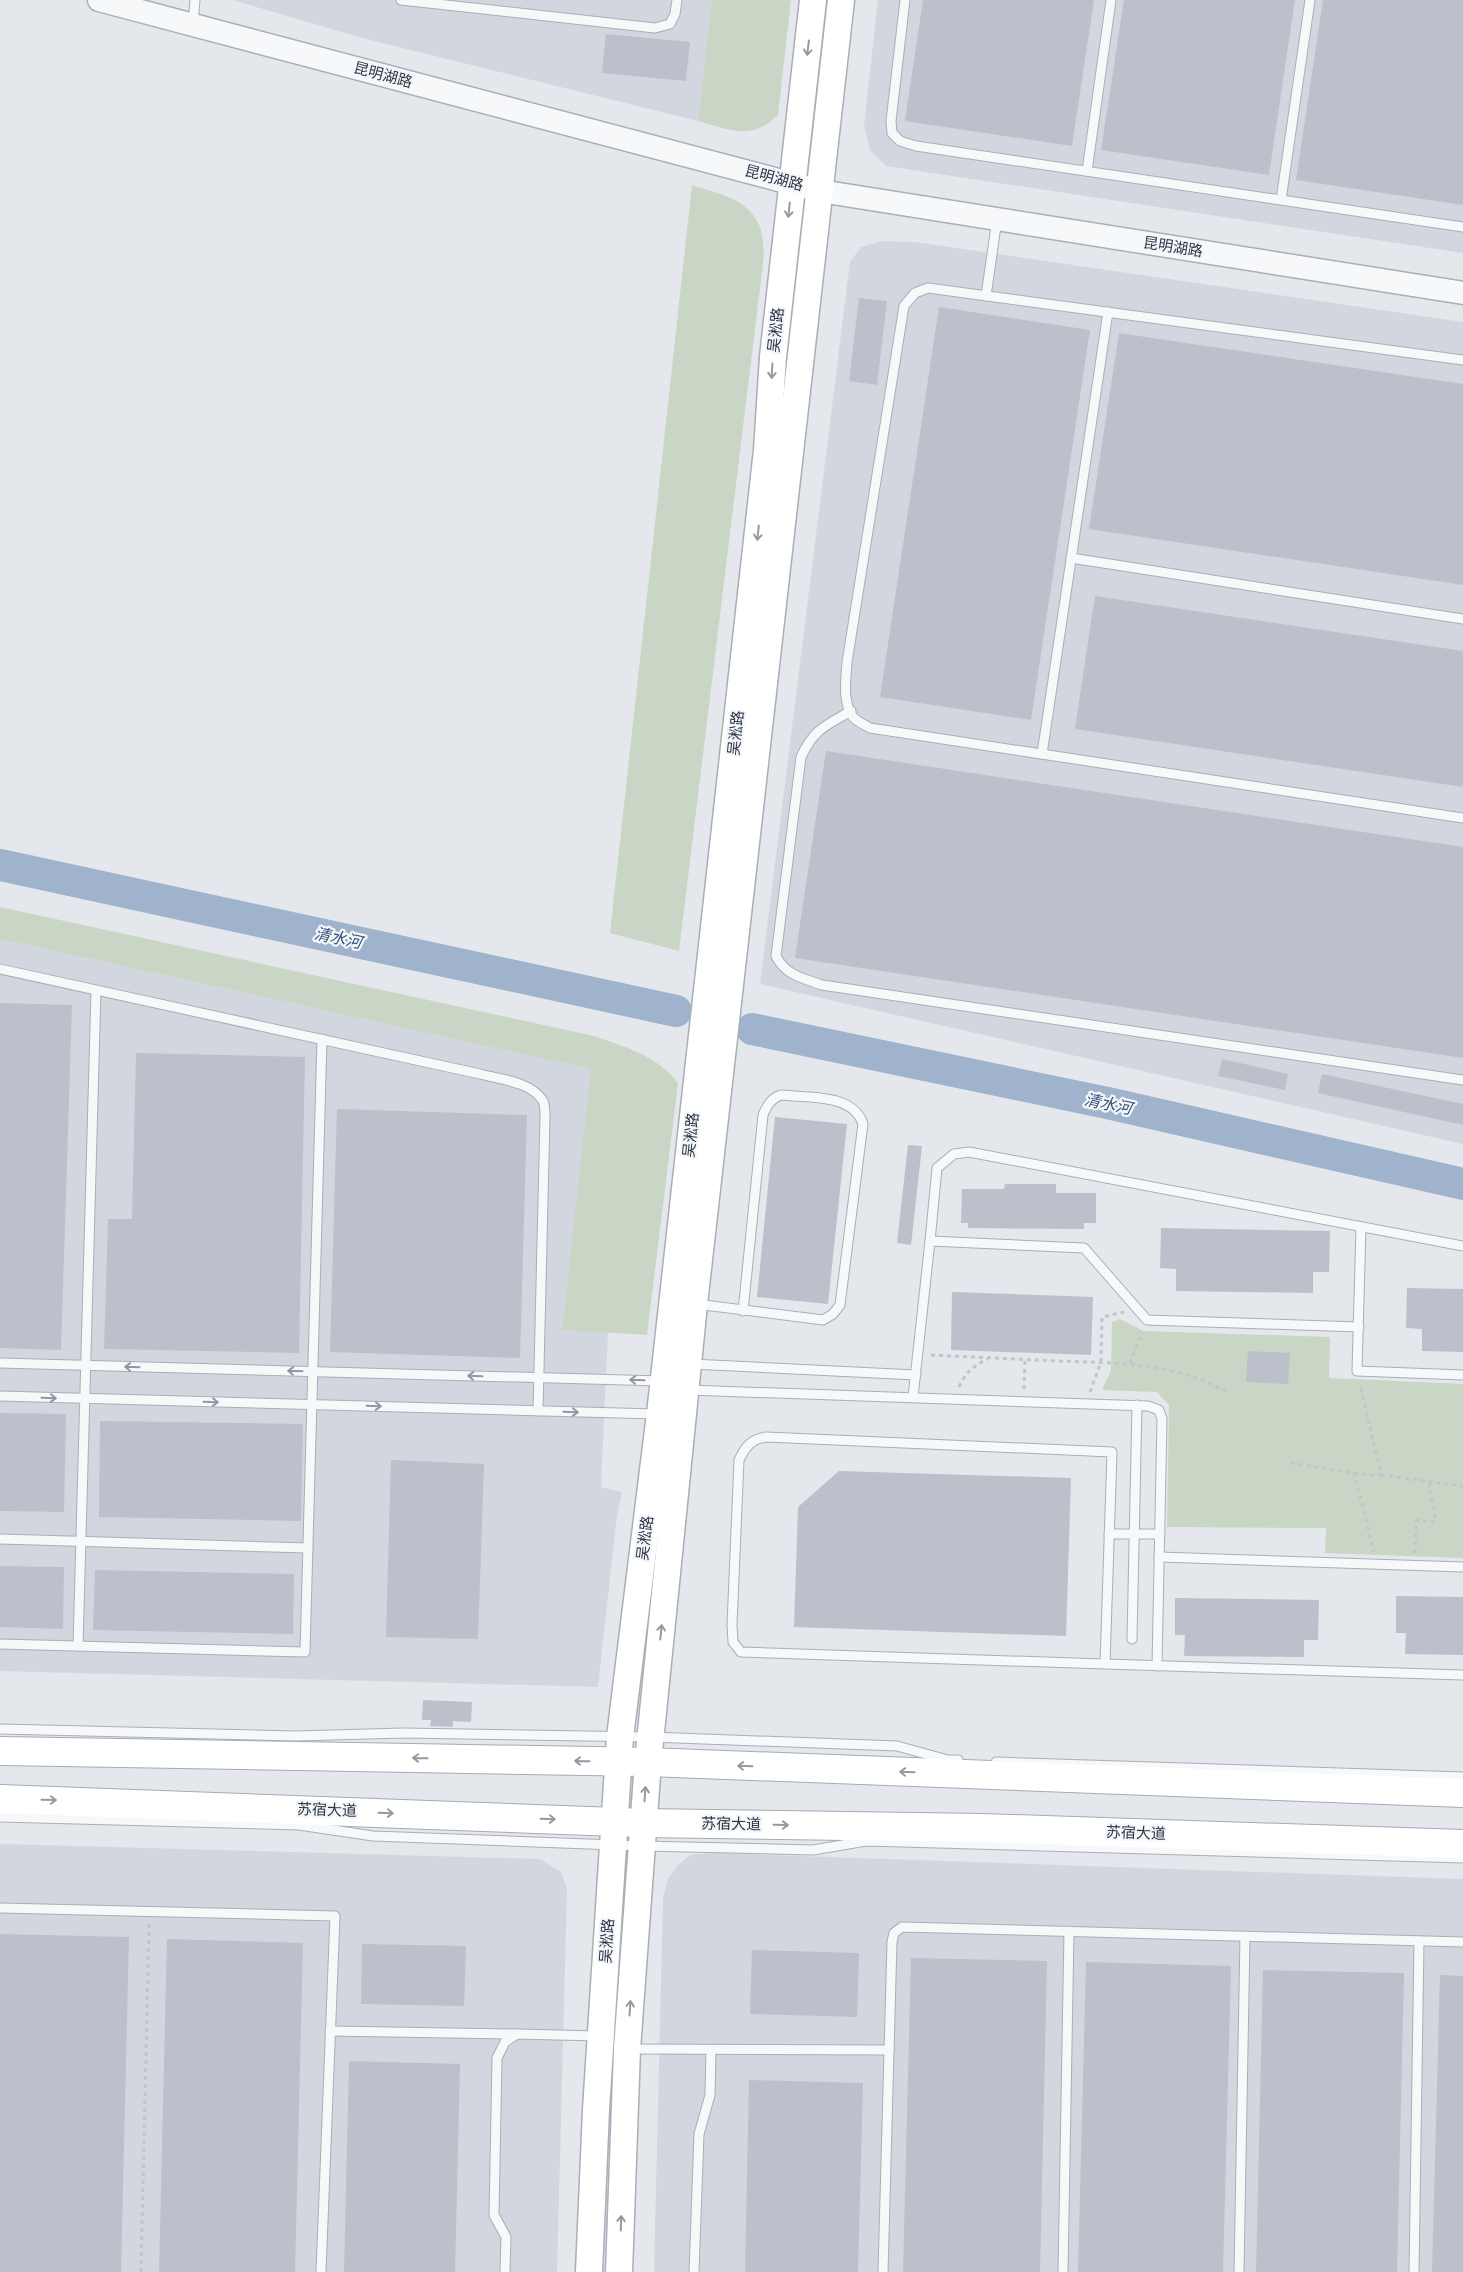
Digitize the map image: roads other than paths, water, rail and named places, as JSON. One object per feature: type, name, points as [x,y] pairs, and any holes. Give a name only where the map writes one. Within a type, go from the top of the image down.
[{"type":"main road","name":"吴淞路","points":[[589,2272],[642,1835],[671,1415],[766,460],[773,357],[813,0]]},
{"type":"main road","name":"吴淞路","points":[[675,1378],[694,1304],[841,0]]},
{"type":"main road","name":"吴淞路","points":[[619,2272],[614,1834],[620,1749],[671,1415]]},
{"type":"main road","points":[[0,1751],[620,1749],[1463,1793]]},
{"type":"main road","name":"苏宿大道","points":[[0,1799],[642,1835],[984,1828],[1463,1844]]},
{"type":"street","name":"昆明湖路","points":[[99,0],[820,190],[1463,293]]},
{"type":"lane","points":[[193,25],[195,0]]},
{"type":"lane","points":[[401,0],[655,28],[670,24],[675,14],[676,0]]},
{"type":"lane","points":[[905,0],[892,121],[892,133],[900,141],[916,146],[1463,226]]},
{"type":"lane","points":[[1087,171],[1111,0]]},
{"type":"lane","points":[[1281,200],[1310,0]]},
{"type":"lane","points":[[986,296],[997,219]]},
{"type":"lane","points":[[1463,360],[928,288],[915,293],[904,306],[847,662],[847,701],[854,718],[870,728],[1463,818]]},
{"type":"lane","points":[[1042,754],[1108,312]]},
{"type":"lane","points":[[1071,558],[1463,619]]},
{"type":"lane","points":[[851,710],[821,728],[809,739],[801,757],[776,956],[781,967],[795,976],[822,985],[1463,1080]]},
{"type":"lane","points":[[0,969],[480,1074],[525,1086],[537,1094],[544,1103],[545,1116],[538,1411]]},
{"type":"lane","points":[[78,1646],[96,990]]},
{"type":"lane","points":[[0,1644],[305,1652],[322,1039]]},
{"type":"lane","points":[[694,1304],[743,1311],[823,1320],[840,1305],[863,1124],[860,1115],[853,1108],[841,1102],[781,1095],[773,1098],[768,1105],[763,1116],[743,1311]]},
{"type":"lane","points":[[913,1398],[937,1168],[954,1154],[969,1152],[1463,1246]]},
{"type":"lane","points":[[1362,1227],[1357,1371],[1463,1375]]},
{"type":"lane","points":[[930,1241],[1084,1248],[1147,1320],[1359,1327]]},
{"type":"lane","points":[[0,1363],[538,1378],[916,1375]]},
{"type":"lane","points":[[675,1378],[913,1398],[1137,1405],[1159,1410],[1162,1419],[1157,1666]]},
{"type":"lane","points":[[0,1396],[671,1415]]},
{"type":"lane","points":[[1132,1639],[1137,1405]]},
{"type":"lane","points":[[1104,1664],[1112,1452],[766,1437],[755,1439],[745,1446],[739,1460],[732,1625],[733,1642],[740,1652],[1157,1666],[1463,1675]]},
{"type":"lane","points":[[1109,1534],[1160,1534]]},
{"type":"lane","points":[[0,1539],[308,1548]]},
{"type":"lane","points":[[1159,1556],[1463,1567]]},
{"type":"lane","points":[[0,1729],[296,1736],[403,1733],[620,1749]]},
{"type":"lane","points":[[649,1750],[896,1746],[948,1760],[968,1761]]},
{"type":"lane","points":[[988,1761],[1463,1777]]},
{"type":"lane","points":[[0,1817],[299,1825],[373,1836],[614,1834]]},
{"type":"lane","points":[[642,1835],[814,1850],[866,1841],[1463,1858]]},
{"type":"lane","points":[[0,1908],[335,1916],[321,2272]]},
{"type":"lane","points":[[883,2272],[892,1942],[894,1933],[902,1927],[1463,1942]]},
{"type":"lane","points":[[1063,2272],[1069,1932]]},
{"type":"lane","points":[[1239,2272],[1246,1936]]},
{"type":"lane","points":[[1414,2272],[1419,1941]]},
{"type":"lane","points":[[330,2031],[517,2034],[617,2039],[712,2050],[889,2050]]},
{"type":"lane","points":[[505,2272],[506,2237],[494,2215],[497,2058],[505,2042],[517,2034]]},
{"type":"lane","points":[[694,2272],[699,2134],[710,2095],[712,2050]]},
{"type":"waterway","name":"清水河","points":[[0,865],[676,1011]]},
{"type":"waterway","name":"清水河","points":[[752,1029],[1112,1104],[1463,1184]]}]
